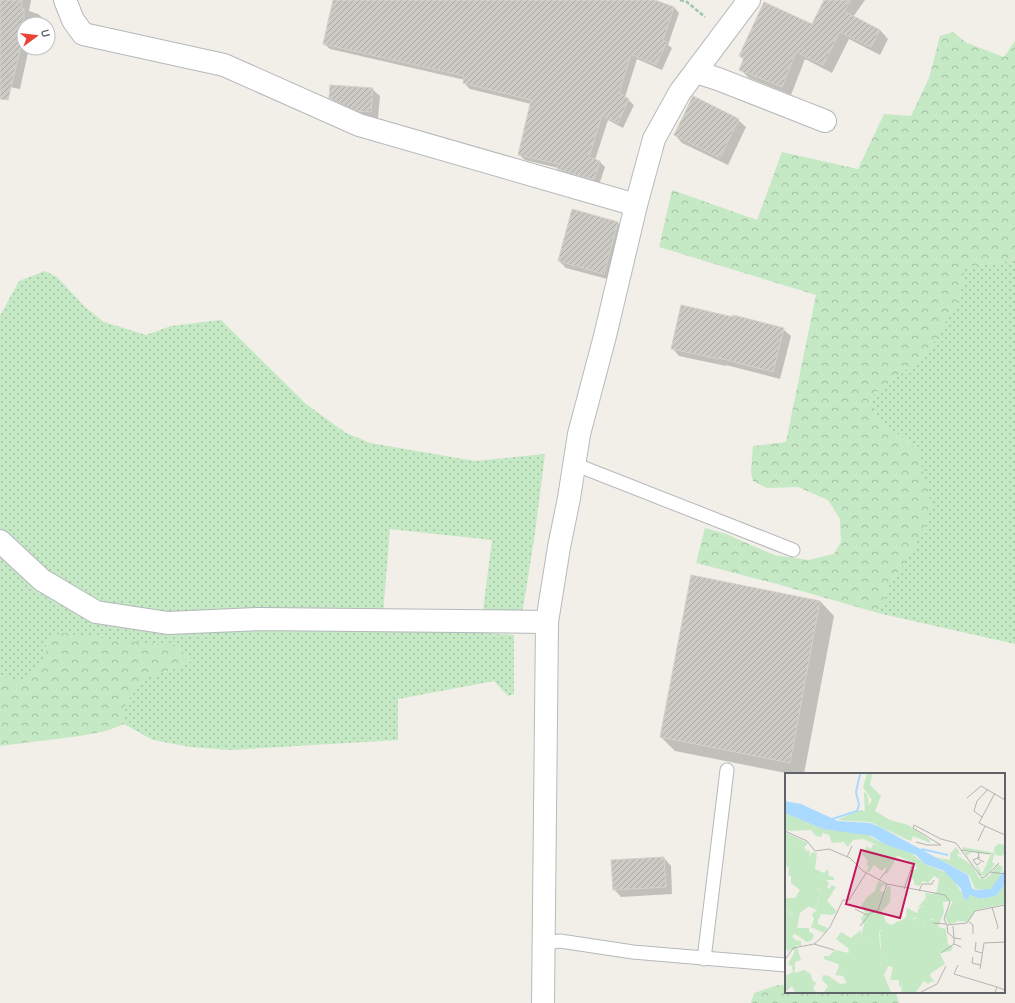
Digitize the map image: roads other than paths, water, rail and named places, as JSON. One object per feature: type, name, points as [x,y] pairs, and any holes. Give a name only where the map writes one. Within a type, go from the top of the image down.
[{"type":"street","points":[[65,0],[73,20],[82,34],[224,65],[360,126],[636,205]]},
{"type":"street","points":[[543,1003],[547,622],[558,547],[569,498],[578,434],[607,328],[636,205],[654,139],[680,92],[749,0]]},
{"type":"street","points":[[696,72],[718,79],[825,121]]},
{"type":"street","points":[[0,541],[42,580],[96,612],[168,623],[259,619],[547,622]]},
{"type":"lane","points":[[574,464],[793,550]]},
{"type":"lane","points":[[704,959],[727,770]]},
{"type":"lane","points":[[543,943],[560,941],[633,952],[785,965]]}]
